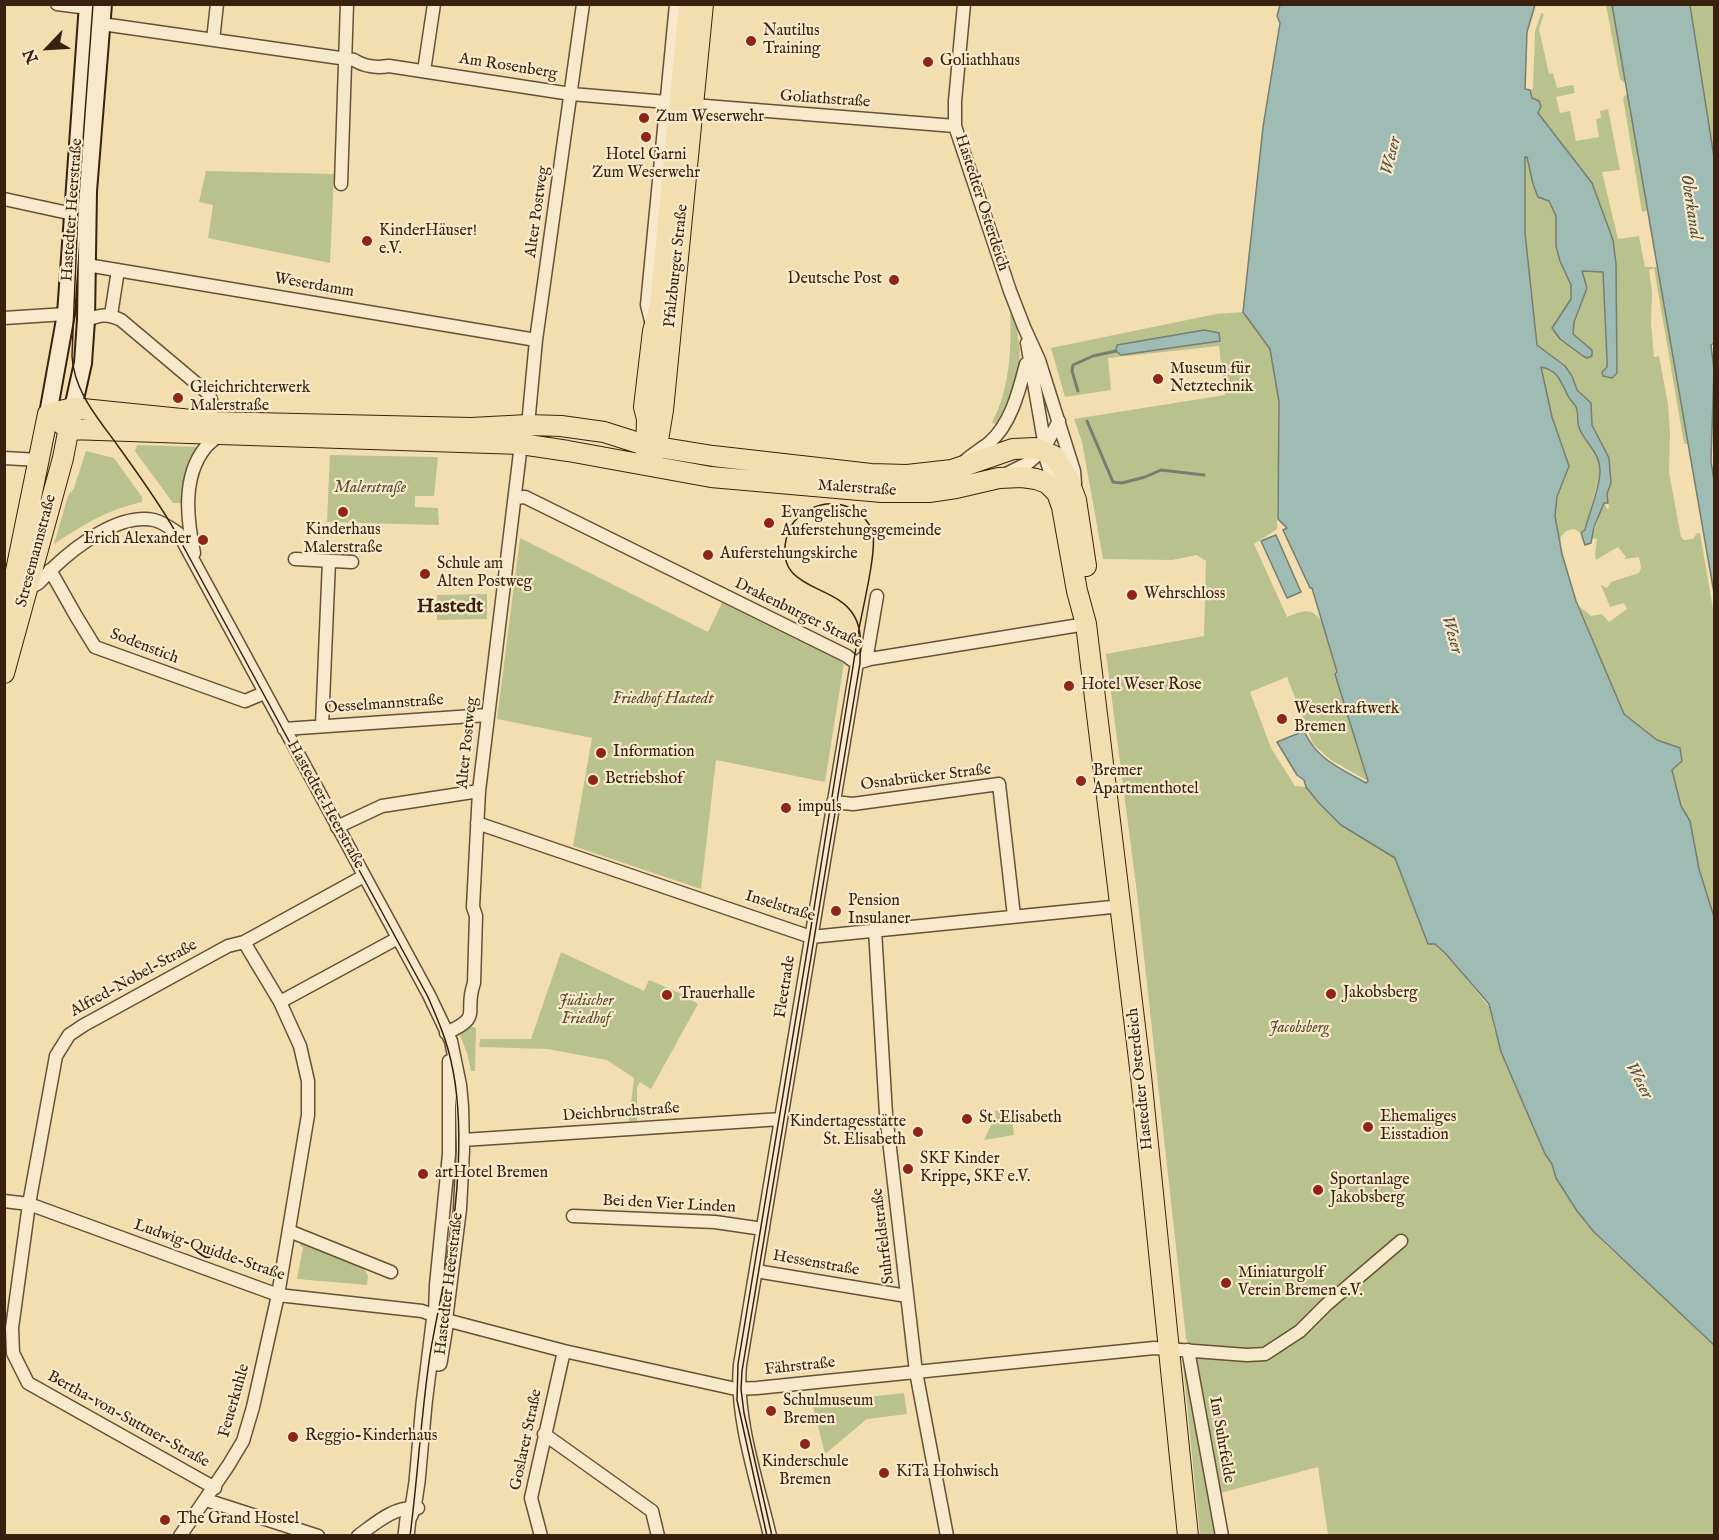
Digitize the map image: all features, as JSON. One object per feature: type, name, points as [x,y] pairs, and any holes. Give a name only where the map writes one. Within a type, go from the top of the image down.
[{"type":"main road","name":"Pfalzburger Straße","points":[[651,445],[644,407],[653,331],[660,305],[688,4]]},
{"type":"main road","name":"Pfalzburger Straße","points":[[648,466],[651,445],[663,410],[702,4]]},
{"type":"main road","name":"Hastedter Heerstraße","points":[[69,429],[83,363],[86,320],[88,191],[102,24],[93,6]]},
{"type":"main road","name":"Hastedter Heerstraße","points":[[48,414],[66,314],[93,6]]},
{"type":"main road","points":[[616,435],[639,418],[644,407]]},
{"type":"main road","name":"Malerstraße","points":[[48,414],[73,408],[215,429],[521,444],[711,477],[896,493],[956,488],[1004,474],[1032,478],[1047,483],[1057,493]]},
{"type":"main road","points":[[48,414],[69,429]]},
{"type":"main road","name":"Stresemannstraße","points":[[4,624],[48,414]]},
{"type":"main road","name":"Malerstraße","points":[[69,429],[471,428],[528,425],[584,428],[651,445],[713,456],[871,474],[907,475],[952,470],[998,447],[1043,450]]},
{"type":"main road","name":"Stresemannstraße","points":[[4,673],[69,429]]},
{"type":"main road","points":[[1043,450],[1054,456],[1062,466],[1076,500]]},
{"type":"main road","name":"Hastedter Osterdeich","points":[[1057,493],[1062,507],[1077,591],[1086,624],[1147,1127],[1179,1349],[1188,1536]]},
{"type":"main road","name":"Hastedter Osterdeich","points":[[1076,500],[1090,593],[1086,624]]},
{"type":"street","points":[[57,4],[93,6]]},
{"type":"street","points":[[213,40],[217,4]]},
{"type":"street","points":[[341,184],[347,4]]},
{"type":"street","points":[[424,71],[434,4]]},
{"type":"street","name":"Alter Postweg","points":[[528,425],[536,340],[583,4]]},
{"type":"street","name":"Pfalzburger Straße","points":[[653,331],[647,305],[676,4]]},
{"type":"street","name":"Hastedter Osterdeich","points":[[964,4],[955,101],[955,126],[1024,327],[1039,360],[1074,471],[1076,500]]},
{"type":"street","name":"Am Rosenberg","points":[[102,24],[354,60],[361,65],[380,68],[389,66],[572,94],[667,102]]},
{"type":"street","name":"Goliathstraße","points":[[693,105],[955,126]]},
{"type":"street","points":[[4,199],[73,214]]},
{"type":"street","name":"Weserdamm","points":[[87,265],[536,340]]},
{"type":"street","points":[[111,315],[118,270]]},
{"type":"street","points":[[4,318],[66,314]]},
{"type":"street","points":[[86,320],[101,315],[111,315],[121,320],[209,394],[215,429]]},
{"type":"street","name":"Hastedter Osterdeich","points":[[1024,327],[1044,441],[1043,450],[1057,493]]},
{"type":"street","points":[[1004,474],[1010,462],[998,447],[1003,425],[1013,406],[1026,364],[1030,361]]},
{"type":"street","name":"Malerstraße","points":[[1004,474],[1026,464],[1043,450],[1059,422]]},
{"type":"street","name":"Hastedter Heerstraße","points":[[203,577],[189,532],[189,490],[196,465],[215,429]]},
{"type":"street","name":"Alter Postweg","points":[[446,1033],[466,1024],[470,1018],[471,991],[474,983],[476,916],[473,907],[479,791],[521,444]]},
{"type":"street","points":[[4,458],[39,460]]},
{"type":"street","name":"Drakenburger Straße","points":[[515,498],[525,496],[857,663],[1086,624]]},
{"type":"street","name":"Hastedter Heerstraße","points":[[50,570],[80,544],[101,532],[130,521],[157,520],[179,534],[429,995],[451,1041],[460,1084],[463,1140],[460,1209],[441,1318],[414,1536]]},
{"type":"street","points":[[295,559],[352,562]]},
{"type":"street","points":[[322,725],[329,561]]},
{"type":"street","points":[[27,588],[36,586],[50,570]]},
{"type":"street","name":"Sodenstich","points":[[50,570],[95,647],[245,701],[264,693]]},
{"type":"street","name":"Fleetrade","points":[[770,1536],[742,1413],[739,1389],[740,1365],[857,663],[867,655],[877,596]]},
{"type":"street","name":"Oesselmannstraße","points":[[284,729],[487,715]]},
{"type":"street","name":"Osnabrücker Straße","points":[[833,802],[853,804],[999,784],[1014,916]]},
{"type":"street","points":[[337,827],[382,806],[479,791]]},
{"type":"street","name":"Inselstraße","points":[[477,823],[811,937],[1122,906]]},
{"type":"street","name":"Alfred-Nobel-Straße","points":[[29,1204],[56,1056],[69,1035],[228,946],[244,942],[364,876]]},
{"type":"street","name":"Suhrfeldstraße","points":[[875,930],[886,1114],[916,1372],[947,1536]]},
{"type":"street","points":[[280,1002],[398,938]]},
{"type":"street","name":"Feuerkuhle","points":[[180,1536],[215,1488],[243,1441],[278,1295],[308,1115],[308,1081],[300,1046],[280,1002],[244,942]]},
{"type":"street","name":"Hastedter Heerstraße","points":[[441,1318],[449,1154],[450,1068],[446,1033]]},
{"type":"street","name":"Deichbruchstraße","points":[[463,1140],[781,1119]]},
{"type":"street","name":"Ludwig-Quidde-Straße","points":[[4,1201],[29,1204],[278,1295],[422,1311],[441,1318]]},
{"type":"street","name":"Bertha-von-Suttner-Straße","points":[[29,1204],[12,1328],[13,1353],[28,1383],[215,1488]]},
{"type":"street","name":"Bei den Vier Linden","points":[[573,1216],[704,1221],[763,1229]]},
{"type":"street","points":[[289,1231],[391,1272]]},
{"type":"street","name":"Fährstraße","points":[[441,1318],[564,1351],[739,1389],[1154,1348],[1247,1355],[1265,1354],[1300,1331],[1326,1305],[1401,1242]]},
{"type":"street","name":"Hessenstraße","points":[[756,1271],[907,1296]]},
{"type":"street","name":"Im Suhrfelde","points":[[1179,1349],[1222,1536]]},
{"type":"street","name":"Goslarer Straße","points":[[541,1536],[531,1498],[564,1351]]},
{"type":"street","points":[[544,1434],[652,1511],[658,1536]]},
{"type":"street","points":[[206,1500],[318,1536]]},
{"type":"street","points":[[358,1536],[393,1512],[402,1508],[416,1508]]},
{"type":"street","name":"Hastedter Heerstraße","points":[[405,1536],[408,1519],[416,1508]]},
{"type":"green space","points":[[1606,5],[1612,5],[1626,84],[1620,79]]},
{"type":"green space","points":[[1690,5],[1714,5],[1714,157]]},
{"type":"green space","points":[[1541,13],[1544,14],[1539,29],[1549,74],[1553,73],[1557,88],[1573,85],[1575,93],[1556,97],[1560,113],[1570,111],[1576,141],[1599,137],[1596,119],[1601,118],[1600,111],[1608,109],[1620,170],[1602,172],[1618,239],[1639,236],[1645,267],[1659,267],[1689,444],[1685,444],[1683,438],[1654,268],[1649,270],[1652,292],[1651,323],[1654,357],[1659,356],[1668,404],[1669,472],[1681,537],[1684,540],[1693,539],[1697,533],[1700,533],[1714,615],[1714,917],[1699,869],[1690,821],[1681,807],[1672,769],[1682,761],[1680,749],[1657,740],[1624,714],[1579,606],[1591,616],[1602,614],[1609,622],[1627,609],[1624,603],[1610,607],[1601,585],[1607,588],[1611,582],[1639,573],[1641,568],[1639,557],[1624,559],[1626,557],[1618,547],[1596,560],[1597,539],[1592,538],[1604,501],[1607,509],[1609,508],[1607,494],[1611,483],[1609,458],[1592,425],[1591,403],[1577,390],[1565,366],[1537,345],[1535,337],[1525,233],[1525,157],[1527,156],[1538,197],[1549,201],[1612,240],[1592,183],[1538,113],[1530,90],[1533,89],[1535,32]]},
{"type":"green space","points":[[1628,92],[1649,210],[1642,212],[1623,98]]},
{"type":"green space","points":[[206,171],[334,174],[330,263],[208,238],[213,205],[199,202]]},
{"type":"green space","name":"Jacobsberg","points":[[1243,312],[1270,349],[1279,402],[1277,529],[1254,544],[1287,617],[1306,611],[1314,614],[1322,622],[1368,781],[1331,760],[1313,744],[1287,677],[1250,692],[1271,748],[1295,786],[1306,787],[1341,825],[1395,858],[1425,935],[1445,953],[1490,1008],[1501,1052],[1545,1154],[1552,1164],[1556,1178],[1586,1223],[1607,1246],[1654,1286],[1714,1345],[1714,1535],[1328,1535],[1318,1467],[1220,1493],[1196,1358],[1186,1338],[1137,893],[1106,654],[1204,636],[1206,561],[1197,555],[1172,560],[1103,559],[1082,442],[1074,419],[1225,395],[1219,346],[1108,358],[1111,390],[1065,397],[1051,348],[1216,314]]},
{"type":"green space","points":[[1014,313],[1019,345],[1019,371],[1012,396],[997,426],[992,422],[1006,384],[1010,356],[1010,314]]},
{"type":"green space","points":[[1541,367],[1551,369],[1564,385],[1576,406],[1577,424],[1599,458],[1600,473],[1585,530],[1581,533],[1574,529],[1566,531],[1561,537],[1560,545],[1555,519],[1556,503],[1569,466],[1552,417]]},
{"type":"green space","points":[[137,445],[201,447],[184,503],[173,503],[135,451]]},
{"type":"green space","points":[[86,451],[114,458],[142,497],[142,502],[96,518],[54,544],[68,496],[74,488]]},
{"type":"green space","name":"Malerstraße","points":[[330,455],[438,457],[434,496],[415,496],[415,507],[438,508],[439,525],[327,522]]},
{"type":"green space","name":"Friedhof Hastedt","points":[[520,538],[708,632],[722,603],[844,663],[825,782],[716,760],[701,889],[573,846],[592,738],[497,719]]},
{"type":"green space","points":[[487,594],[487,619],[437,620],[437,595]]},
{"type":"green space","name":"Jüdischer Friedhof","points":[[561,952],[644,991],[649,980],[682,994],[698,1004],[651,1089],[640,1082],[637,1087],[637,1121],[629,1121],[634,1078],[607,1060],[547,1049],[479,1047],[480,1039],[531,1039]]},
{"type":"green space","points":[[471,1026],[476,1028],[475,1071],[471,1071],[459,1033]]},
{"type":"green space","points":[[1011,1109],[1014,1135],[984,1140],[991,1125],[997,1123],[995,1111]]},
{"type":"green space","points":[[301,1238],[362,1264],[368,1276],[367,1285],[297,1279],[303,1247],[300,1246]]},
{"type":"green space","points":[[1183,1364],[1190,1369],[1219,1535],[1200,1535]]},
{"type":"green space","points":[[904,1393],[907,1414],[867,1419],[825,1454],[812,1403]]},
{"type":"water","name":"Weser","points":[[1280,5],[1535,5],[1527,32],[1525,89],[1530,90],[1532,98],[1539,101],[1541,106],[1538,113],[1592,183],[1613,240],[1616,264],[1617,373],[1612,378],[1603,376],[1602,372],[1607,367],[1603,272],[1582,271],[1587,288],[1574,322],[1573,334],[1592,350],[1592,356],[1587,358],[1583,356],[1560,339],[1552,328],[1571,299],[1571,285],[1556,246],[1556,216],[1549,201],[1538,197],[1527,157],[1525,157],[1525,233],[1537,345],[1565,366],[1577,390],[1591,403],[1592,425],[1609,458],[1611,483],[1607,494],[1608,503],[1604,503],[1594,527],[1591,543],[1585,545],[1581,533],[1585,530],[1600,478],[1598,459],[1580,430],[1576,407],[1561,381],[1551,371],[1541,367],[1552,417],[1569,466],[1557,497],[1555,516],[1562,554],[1576,601],[1624,714],[1657,740],[1680,748],[1682,761],[1672,770],[1681,806],[1690,821],[1699,869],[1714,917],[1714,1345],[1594,1232],[1577,1211],[1556,1178],[1552,1164],[1545,1154],[1501,1052],[1489,1004],[1445,953],[1435,944],[1428,944],[1395,858],[1341,825],[1306,787],[1304,780],[1297,775],[1277,742],[1304,731],[1322,756],[1338,768],[1366,783],[1368,781],[1335,674],[1337,672],[1312,588],[1283,530],[1287,528],[1278,519],[1279,402],[1270,349],[1243,312],[1263,127],[1280,23],[1277,16]]},
{"type":"water","name":"Oberkanal","points":[[1612,5],[1690,5],[1714,157],[1714,343],[1711,345],[1714,370],[1711,461],[1714,481],[1714,593]]},
{"type":"water","points":[[1204,330],[1219,333],[1220,341],[1121,355],[1116,351],[1117,345]]},
{"type":"water","points":[[1276,535],[1301,592],[1287,598],[1261,541]]},
{"type":"waterway","points":[[1078,391],[1072,371],[1073,365],[1093,356],[1116,351]]},
{"type":"waterway","points":[[1087,421],[1113,482],[1122,483],[1161,470],[1204,475]]},
{"type":"tram line","points":[[93,4],[78,209],[72,356],[77,381],[95,415],[148,488],[175,531],[428,997],[444,1036],[451,1061],[458,1110],[457,1189],[451,1241],[427,1378],[410,1536]]},
{"type":"tram line","points":[[767,1536],[737,1400],[738,1364],[800,997],[859,629],[861,619],[866,595],[871,567],[873,544],[872,530],[864,518],[850,508],[835,504],[815,507],[798,518],[787,535],[785,556],[789,568],[798,577],[845,604],[853,614],[856,620],[858,626],[860,632],[860,663],[742,1371],[741,1389],[744,1413],[772,1536]]},
{"type":"place","name":"Nautilus Training","points":[[751,41]]},
{"type":"place","name":"Goliathhaus","points":[[928,62]]},
{"type":"place","name":"Zum Weserwehr","points":[[644,118]]},
{"type":"place","name":"Hotel Garni Zum Weserwehr","points":[[646,137]]},
{"type":"place","name":"KinderHäuser! e.V.","points":[[367,241]]},
{"type":"place","name":"Deutsche Post","points":[[894,280]]},
{"type":"place","name":"Museum für Netztechnik","points":[[1158,379]]},
{"type":"place","name":"Gleichrichterwerk Malerstraße","points":[[178,398]]},
{"type":"place","name":"Kinderhaus Malerstraße","points":[[343,512]]},
{"type":"place","name":"Evangelische Auferstehungsgemeinde","points":[[769,523]]},
{"type":"place","name":"Erich Alexander","points":[[203,540]]},
{"type":"place","name":"Auferstehungskirche","points":[[708,555]]},
{"type":"place","name":"Schule am Alten Postweg","points":[[425,574]]},
{"type":"place","name":"Wehrschloss","points":[[1132,595]]},
{"type":"place","name":"Hotel Weser Rose","points":[[1069,686]]},
{"type":"place","name":"Weserkraftwerk Bremen","points":[[1282,719]]},
{"type":"place","name":"Information","points":[[601,753]]},
{"type":"place","name":"Betriebshof","points":[[593,780]]},
{"type":"place","name":"Bremer Apartmenthotel","points":[[1081,781]]},
{"type":"place","name":"impuls","points":[[786,808]]},
{"type":"place","name":"Pension Insulaner","points":[[836,911]]},
{"type":"place","name":"Jakobsberg","points":[[1331,994]]},
{"type":"place","name":"Trauerhalle","points":[[667,995]]},
{"type":"place","name":"St. Elisabeth","points":[[967,1119]]},
{"type":"place","name":"Ehemaliges Eisstadion","points":[[1368,1127]]},
{"type":"place","name":"Kindertagesstätte St. Elisabeth","points":[[918,1132]]},
{"type":"place","name":"SKF Kinder Krippe, SKF e.V.","points":[[908,1169]]},
{"type":"place","name":"artHotel Bremen","points":[[423,1174]]},
{"type":"place","name":"Sportanlage Jakobsberg","points":[[1318,1190]]},
{"type":"place","name":"Miniaturgolf Verein Bremen e.V.","points":[[1226,1283]]},
{"type":"place","name":"Schulmuseum Bremen","points":[[771,1411]]},
{"type":"place","name":"Reggio-Kinderhaus","points":[[293,1437]]},
{"type":"place","name":"Kinderschule Bremen","points":[[805,1444]]},
{"type":"place","name":"KiTa Hohwisch","points":[[884,1473]]},
{"type":"place","name":"The Grand Hostel","points":[[165,1520]]},
{"type":"district","name":"Hastedt","points":[[450,608]]}]
